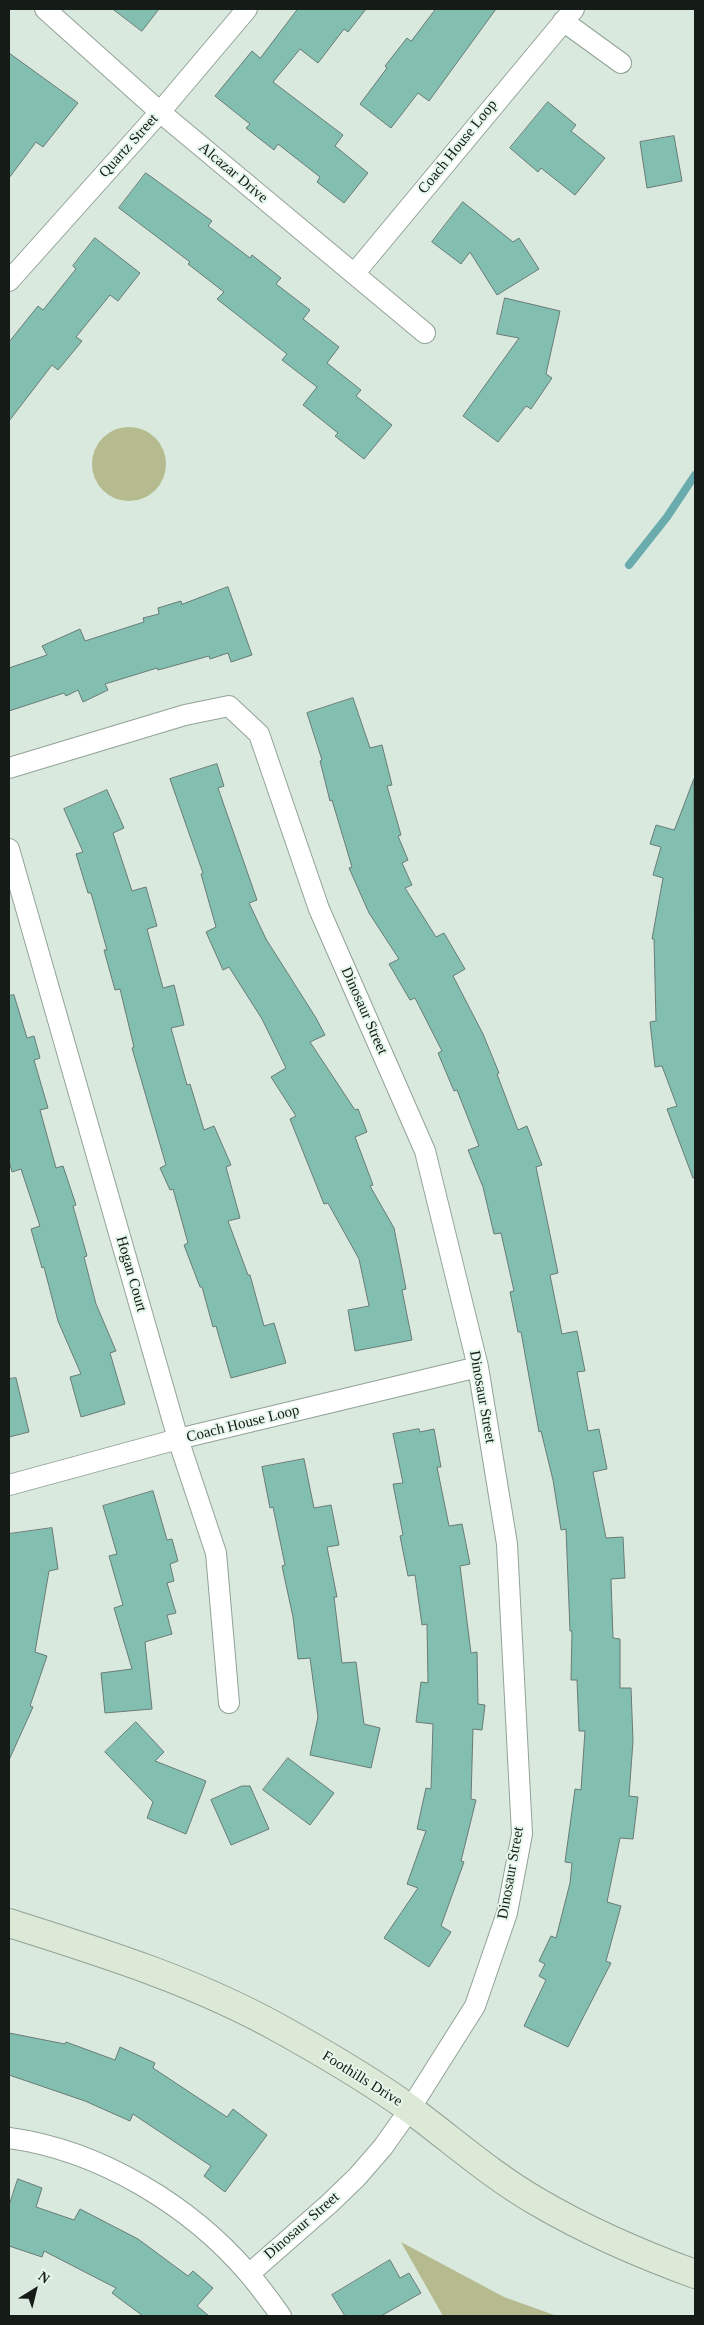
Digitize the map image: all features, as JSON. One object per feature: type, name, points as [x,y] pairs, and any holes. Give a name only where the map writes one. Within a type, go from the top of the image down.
[{"type":"street","name":"Alcazar Drive","points":[[45,9],[160,112],[425,333]]},
{"type":"street","name":"Quartz Street","points":[[9,281],[160,112],[246,9]]},
{"type":"street","name":"Coach House Loop","points":[[354,274],[569,15],[621,63]]},
{"type":"street","name":"Dinosaur Street","points":[[9,768],[185,714],[229,706],[259,734],[319,909],[425,1151],[478,1367],[507,1544],[522,1834],[507,1912],[475,2006],[410,2109],[383,2147],[357,2178],[249,2274]]},
{"type":"street","name":"Hogan Court","points":[[9,849],[178,1439],[216,1553],[229,1703]]},
{"type":"street","name":"Coach House Loop","points":[[9,1485],[178,1439],[478,1367]]},
{"type":"street","name":"Foothills Drive","points":[[9,1923],[123,1959],[174,1978],[231,2003],[285,2031],[410,2109],[481,2164],[534,2200],[593,2233],[653,2259],[695,2274]]},
{"type":"street","points":[[9,2138],[55,2148],[98,2163],[135,2182],[172,2206],[213,2237],[249,2274],[281,2316]]},
{"type":"green space","points":[[122,427],[136,427],[150,433],[160,443],[166,457],[166,471],[160,485],[150,495],[136,501],[122,501],[108,495],[98,485],[92,471],[92,457],[98,443],[108,433]]},
{"type":"green space","points":[[401,2242],[504,2297],[557,2316],[443,2316]]},
{"type":"building","points":[[113,9],[159,9],[142,31]]},
{"type":"building","points":[[298,9],[366,9],[348,32],[344,29],[318,63],[300,49],[273,82],[343,135],[335,146],[368,173],[344,203],[317,182],[320,177],[278,144],[274,150],[246,128],[250,124],[215,96],[252,51],[260,58]]},
{"type":"building","points":[[436,9],[496,9],[429,101],[418,93],[391,128],[360,104],[387,68],[385,66],[407,38],[411,41]]},
{"type":"building","points":[[9,53],[78,103],[43,147],[36,142],[9,178]]},
{"type":"building","points":[[548,102],[576,125],[571,131],[605,158],[575,195],[541,168],[538,172],[510,148]]},
{"type":"building","points":[[674,136],[682,181],[647,188],[640,142]]},
{"type":"building","points":[[146,173],[212,221],[208,226],[250,258],[252,255],[281,278],[276,284],[310,310],[303,319],[339,347],[327,363],[361,390],[356,396],[392,425],[364,459],[335,436],[338,433],[303,405],[317,387],[282,360],[287,354],[217,299],[224,292],[188,264],[190,262],[119,208]]},
{"type":"building","points":[[463,202],[513,242],[519,238],[539,269],[497,295],[470,252],[461,264],[432,242]]},
{"type":"building","points":[[95,238],[140,273],[118,301],[110,295],[76,337],[82,341],[58,370],[52,365],[9,421],[9,342],[38,306],[43,310],[76,269],[73,266]]},
{"type":"building","points":[[505,298],[560,311],[546,374],[552,378],[531,409],[526,406],[498,442],[463,416],[519,338],[497,334]]},
{"type":"building","points":[[228,587],[252,655],[231,662],[228,653],[210,659],[209,656],[158,670],[157,668],[105,684],[108,690],[83,702],[78,690],[66,696],[64,693],[9,711],[9,668],[47,655],[42,646],[80,629],[85,641],[144,622],[143,618],[159,614],[158,608],[181,601],[182,604]]},
{"type":"building","points":[[353,698],[370,748],[382,745],[392,785],[387,786],[401,835],[398,836],[408,860],[402,863],[412,885],[405,888],[436,937],[444,933],[465,969],[453,976],[483,1034],[499,1073],[497,1074],[518,1130],[527,1126],[542,1165],[536,1167],[558,1273],[550,1275],[562,1334],[577,1331],[585,1371],[577,1372],[588,1431],[599,1429],[607,1469],[593,1472],[606,1538],[623,1537],[625,1578],[611,1579],[613,1638],[620,1639],[620,1688],[631,1688],[633,1741],[629,1796],[638,1797],[633,1839],[620,1838],[607,1902],[621,1906],[606,1961],[611,1963],[568,2047],[524,2026],[546,1980],[539,1976],[545,1964],[539,1961],[551,1936],[556,1938],[570,1883],[572,1863],[565,1862],[575,1789],[581,1790],[585,1731],[579,1731],[577,1680],[571,1680],[572,1631],[570,1631],[566,1529],[561,1530],[553,1480],[541,1431],[539,1432],[521,1332],[518,1332],[510,1292],[514,1291],[501,1233],[494,1234],[483,1187],[468,1150],[479,1146],[457,1090],[454,1091],[438,1053],[442,1051],[415,998],[410,1000],[389,964],[399,959],[369,913],[349,868],[352,867],[332,800],[330,801],[320,761],[322,760],[307,713]]},
{"type":"building","points":[[217,764],[224,786],[218,788],[257,900],[249,903],[266,939],[325,1035],[310,1042],[355,1110],[358,1109],[367,1132],[355,1137],[373,1185],[370,1186],[394,1228],[406,1289],[402,1290],[412,1340],[355,1351],[348,1310],[369,1306],[359,1259],[328,1203],[324,1204],[290,1119],[296,1116],[271,1077],[286,1068],[262,1019],[229,967],[223,970],[206,932],[216,927],[201,874],[203,873],[170,779]]},
{"type":"building","points":[[694,779],[695,1178],[693,1178],[667,1109],[677,1106],[662,1066],[655,1067],[650,1022],[656,1021],[654,939],[652,939],[663,878],[653,875],[661,847],[650,844],[656,825],[674,830]]},
{"type":"building","points":[[107,790],[124,828],[113,833],[132,891],[146,887],[157,926],[147,929],[163,988],[174,985],[184,1025],[171,1028],[187,1085],[190,1084],[204,1130],[214,1126],[231,1165],[226,1167],[240,1218],[228,1221],[248,1275],[250,1275],[264,1326],[274,1323],[286,1363],[231,1378],[216,1326],[213,1327],[202,1287],[200,1287],[184,1245],[188,1243],[173,1189],[170,1190],[160,1168],[166,1165],[132,1048],[134,1047],[120,989],[115,990],[104,950],[107,950],[91,893],[88,893],[76,854],[83,852],[64,809]]},
{"type":"building","points":[[14,995],[27,1038],[34,1036],[40,1058],[34,1060],[48,1108],[40,1110],[56,1168],[63,1166],[76,1205],[73,1206],[87,1256],[84,1257],[96,1304],[116,1351],[110,1353],[125,1404],[81,1417],[70,1377],[81,1374],[58,1321],[44,1267],[42,1268],[31,1229],[40,1226],[21,1169],[12,1172],[9,1161],[9,996]]},
{"type":"building","points":[[16,1378],[29,1432],[9,1437],[9,1379]]},
{"type":"building","points":[[419,1429],[420,1432],[434,1429],[441,1467],[437,1467],[449,1526],[462,1524],[470,1564],[460,1566],[471,1653],[477,1652],[478,1704],[485,1705],[482,1730],[473,1729],[471,1799],[476,1800],[461,1861],[464,1862],[441,1926],[451,1932],[429,1967],[384,1938],[418,1888],[407,1884],[426,1831],[417,1829],[426,1788],[431,1789],[433,1724],[416,1722],[421,1682],[428,1683],[427,1624],[422,1625],[415,1575],[408,1576],[400,1536],[403,1535],[393,1484],[403,1483],[393,1434]]},
{"type":"building","points":[[304,1459],[314,1508],[331,1505],[339,1545],[327,1547],[337,1597],[334,1597],[342,1663],[356,1662],[364,1724],[380,1728],[371,1768],[310,1755],[318,1717],[310,1658],[298,1659],[293,1617],[282,1566],[285,1565],[273,1507],[270,1508],[262,1467]]},
{"type":"building","points":[[153,1491],[167,1540],[172,1539],[178,1561],[170,1564],[174,1581],[167,1583],[176,1613],[167,1615],[172,1634],[145,1642],[152,1709],[105,1713],[101,1673],[132,1669],[114,1608],[123,1605],[109,1556],[117,1554],[103,1506]]},
{"type":"building","points":[[52,1528],[58,1569],[49,1571],[35,1652],[47,1656],[30,1706],[33,1707],[9,1760],[9,1534]]},
{"type":"building","points":[[136,1722],[164,1752],[155,1761],[206,1781],[186,1834],[147,1818],[153,1802],[105,1752]]},
{"type":"building","points":[[288,1758],[334,1793],[310,1825],[263,1790]]},
{"type":"building","points":[[242,1786],[250,1786],[269,1829],[231,1845],[211,1800]]},
{"type":"building","points":[[9,2033],[65,2044],[66,2042],[115,2060],[120,2047],[155,2063],[153,2068],[227,2117],[233,2109],[267,2135],[225,2192],[204,2176],[211,2166],[133,2114],[130,2121],[85,2101],[9,2075]]},
{"type":"building","points":[[18,2179],[42,2188],[36,2207],[74,2220],[80,2209],[138,2239],[188,2276],[193,2271],[213,2288],[197,2306],[209,2316],[143,2316],[112,2293],[116,2288],[44,2251],[42,2257],[9,2246],[9,2206]]},
{"type":"building","points":[[390,2260],[400,2278],[409,2273],[421,2293],[381,2316],[345,2316],[332,2295]]},
{"type":"waterway","points":[[629,565],[667,517],[695,475]]}]
